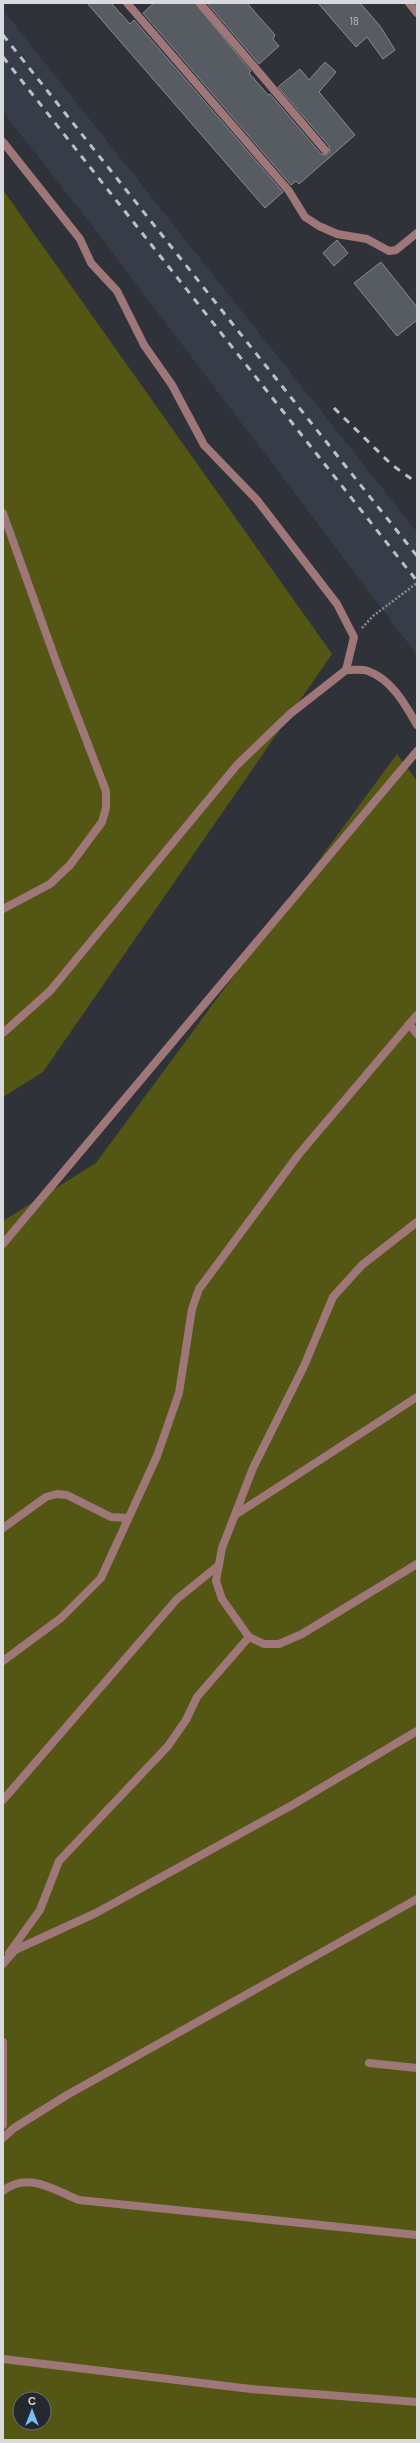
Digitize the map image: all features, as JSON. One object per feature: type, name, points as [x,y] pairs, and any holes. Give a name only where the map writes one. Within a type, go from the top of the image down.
[{"type":"street","points":[[127,3],[289,191],[305,217],[319,226],[337,234],[367,239],[389,251],[396,250],[417,233]]},
{"type":"street","points":[[200,3],[325,150]]},
{"type":"street","points":[[409,3],[417,13]]},
{"type":"street","points":[[3,142],[80,239],[91,263],[117,291],[144,345],[172,385],[204,445],[257,500],[337,604],[354,637],[346,670]]},
{"type":"street","points":[[3,513],[57,664],[106,790],[106,808],[102,822],[70,865],[50,884],[3,909]]},
{"type":"street","points":[[3,1033],[50,991],[237,765],[290,714],[346,670],[366,670],[380,677],[401,698],[417,725]]},
{"type":"street","points":[[3,1244],[417,751]]},
{"type":"street","points":[[3,1661],[61,1618],[101,1578],[157,1456],[179,1393],[192,1309],[199,1289],[299,1154],[417,1015]]},
{"type":"street","points":[[409,1024],[417,1034]]},
{"type":"street","points":[[417,1222],[362,1265],[334,1297],[304,1366],[253,1468],[222,1548],[216,1581],[222,1599],[249,1637],[264,1644],[279,1644],[302,1634],[417,1564]]},
{"type":"street","points":[[234,1515],[417,1397]]},
{"type":"street","points":[[3,1528],[46,1497],[58,1494],[68,1496],[111,1518],[128,1518]]},
{"type":"street","points":[[3,1800],[177,1599],[219,1565]]},
{"type":"street","points":[[3,1963],[40,1910],[58,1861],[168,1746],[186,1720],[197,1697],[249,1637]]},
{"type":"street","points":[[3,1963],[15,1950],[96,1913],[294,1804],[417,1731]]},
{"type":"street","points":[[3,2138],[14,2128],[67,2095],[417,1899]]},
{"type":"street","points":[[3,2042],[3,2126]]},
{"type":"street","points":[[369,2063],[417,2068]]},
{"type":"street","points":[[3,2191],[21,2182],[32,2181],[79,2200],[417,2235]]},
{"type":"street","points":[[3,2359],[251,2389],[417,2402]]},
{"type":"path","points":[[354,637],[373,616],[417,583]]},
{"type":"shaded area","points":[[3,10],[417,532],[417,655],[97,232],[3,112]]},
{"type":"shaded area","points":[[3,190],[332,654],[43,1072],[3,1097]]},
{"type":"shaded area","points":[[397,754],[417,781],[417,2440],[3,2440],[3,1221],[96,1163]]},
{"type":"building","points":[[87,3],[111,3],[130,24],[134,20],[283,192],[265,208]]},
{"type":"building","points":[[154,3],[195,3],[251,71],[249,73],[268,95],[270,94],[321,154],[326,155],[330,152],[329,146],[278,87],[300,69],[309,80],[325,62],[336,72],[319,92],[355,135],[299,184],[296,181],[291,185],[143,13]]},
{"type":"building","points":[[207,3],[247,3],[275,35],[273,39],[279,46],[259,64]]},
{"type":"building","points":[[318,3],[360,3],[380,26],[395,50],[383,59],[367,37],[356,47]]},
{"type":"building","points":[[337,240],[348,253],[334,266],[323,253]]},
{"type":"building","points":[[381,262],[417,307],[417,320],[397,336],[354,283]]},
{"type":"railway","points":[[3,35],[417,556]]},
{"type":"railway","points":[[3,57],[417,581]]},
{"type":"railway","points":[[334,408],[392,465],[417,483]]}]
